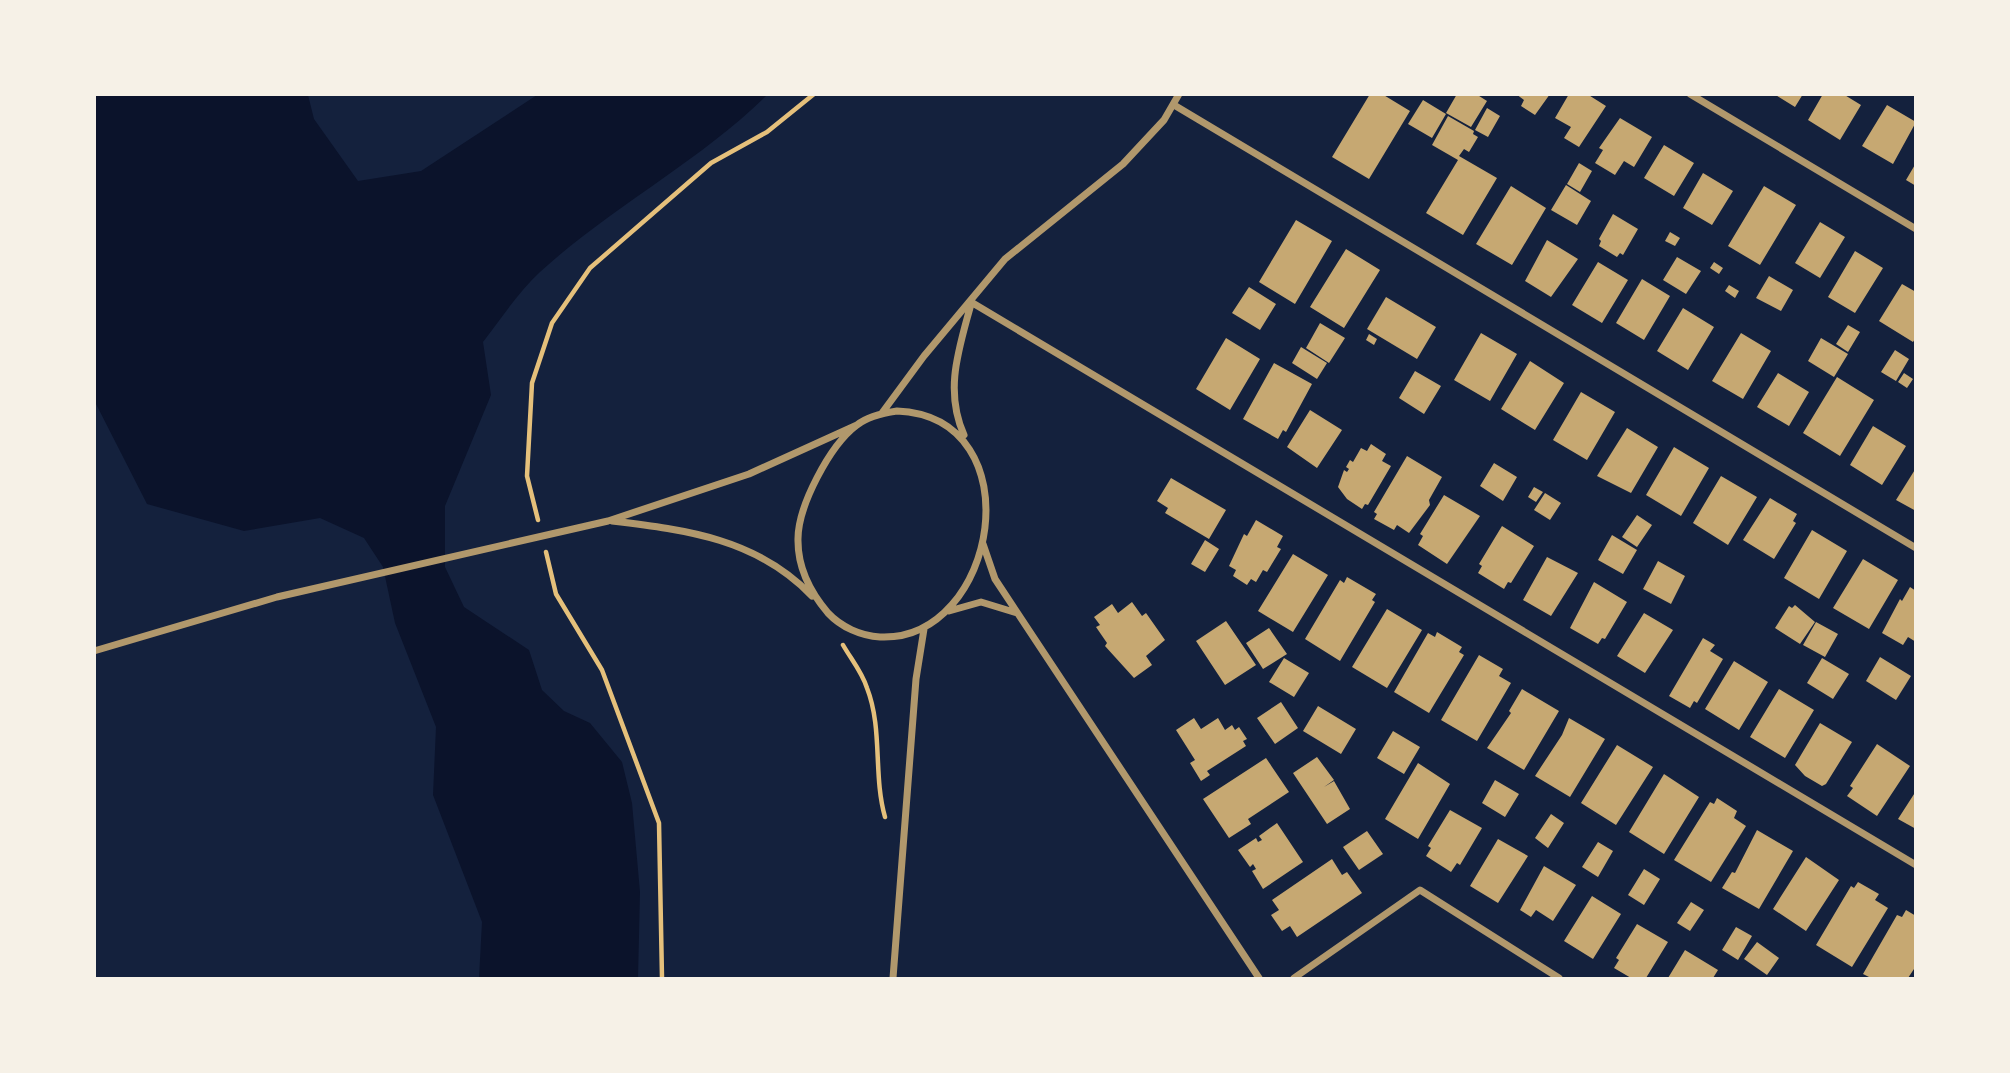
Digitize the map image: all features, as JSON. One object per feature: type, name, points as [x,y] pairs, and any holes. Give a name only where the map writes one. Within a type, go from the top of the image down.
[{"type":"street","points":[[882,413],[924,356],[1004,259],[1123,164],[1153,134],[1179,94]]},
{"type":"street","points":[[1690,94],[1916,229]]},
{"type":"street","points":[[1174,105],[1916,548]]},
{"type":"street","points":[[942,615],[973,573],[982,540],[985,498],[972,451],[955,413],[953,390],[971,302]]},
{"type":"street","points":[[971,302],[1916,865]]},
{"type":"street","points":[[94,651],[277,597],[608,521],[749,474],[882,413],[910,411],[933,416],[960,433],[972,451]]},
{"type":"street","points":[[831,615],[806,577],[799,553],[799,527],[822,469],[857,425]]},
{"type":"street","points":[[608,521],[694,532],[741,546],[785,571],[848,628],[873,636],[899,636],[923,629],[942,615],[969,603],[981,602],[1018,613]]},
{"type":"street","points":[[982,540],[991,570],[1018,613],[1259,978]]},
{"type":"street","points":[[893,978],[916,679],[923,629]]},
{"type":"street","points":[[94,658],[104,650]]},
{"type":"street","points":[[1294,978],[1420,890],[1559,978]]},
{"type":"path","points":[[662,978],[659,823],[602,670],[556,594],[527,477],[532,383],[552,323],[590,268],[711,163],[767,132],[814,94]]},
{"type":"path","points":[[831,615],[839,639],[867,686],[871,699],[877,726],[886,821]]},
{"type":"water","points":[[95,95],[308,95],[314,119],[358,181],[421,171],[537,95],[767,95],[713,142],[567,248],[532,280],[510,306],[483,342],[491,395],[445,506],[445,567],[464,607],[529,650],[542,690],[564,711],[590,723],[622,762],[632,803],[640,892],[638,978],[479,978],[482,922],[433,795],[436,727],[395,623],[383,567],[364,538],[320,518],[244,531],[147,504],[95,402]]},
{"type":"building","points":[[1370,94],[1382,94],[1410,111],[1369,179],[1332,157]]},
{"type":"building","points":[[1457,94],[1476,94],[1487,101],[1471,127],[1446,113]]},
{"type":"building","points":[[1516,94],[1550,94],[1535,115],[1521,106],[1524,100]]},
{"type":"building","points":[[1569,94],[1587,94],[1606,106],[1579,147],[1564,138],[1571,127],[1555,118]]},
{"type":"building","points":[[1774,94],[1803,94],[1795,107]]},
{"type":"building","points":[[1823,94],[1843,94],[1861,105],[1840,140],[1808,120]]},
{"type":"building","points":[[1423,100],[1446,114],[1432,138],[1408,124]]},
{"type":"building","points":[[1887,105],[1916,122],[1893,164],[1862,146]]},
{"type":"building","points":[[1487,108],[1500,116],[1488,137],[1475,130]]},
{"type":"building","points":[[1448,116],[1474,131],[1473,134],[1478,137],[1469,152],[1464,149],[1459,156],[1497,178],[1463,235],[1426,213],[1458,160],[1432,145]]},
{"type":"building","points":[[1620,118],[1652,137],[1634,167],[1624,161],[1615,175],[1595,163],[1603,150],[1599,148]]},
{"type":"building","points":[[1664,145],[1694,163],[1674,196],[1644,178]]},
{"type":"building","points":[[1579,163],[1592,171],[1580,192],[1567,184]]},
{"type":"building","points":[[1916,163],[1916,186],[1906,180]]},
{"type":"building","points":[[1703,173],[1733,191],[1712,225],[1683,208]]},
{"type":"building","points":[[1566,185],[1591,201],[1577,225],[1551,210]]},
{"type":"building","points":[[1511,186],[1546,208],[1512,265],[1476,244]]},
{"type":"building","points":[[1764,186],[1796,205],[1760,265],[1728,246]]},
{"type":"building","points":[[1613,214],[1638,229],[1623,255],[1620,253],[1617,257],[1599,246],[1599,239]]},
{"type":"building","points":[[1296,220],[1332,241],[1295,304],[1259,282]]},
{"type":"building","points":[[1820,222],[1845,237],[1820,278],[1795,263]]},
{"type":"building","points":[[1670,232],[1680,238],[1675,246],[1665,241]]},
{"type":"building","points":[[1547,240],[1578,259],[1551,297],[1525,281]]},
{"type":"building","points":[[1346,249],[1380,270],[1344,328],[1310,307]]},
{"type":"building","points":[[1855,251],[1883,268],[1855,313],[1828,297]]},
{"type":"building","points":[[1677,257],[1701,271],[1686,294],[1663,280]]},
{"type":"building","points":[[1598,262],[1628,280],[1602,323],[1572,305]]},
{"type":"building","points":[[1714,262],[1723,268],[1719,274],[1710,268]]},
{"type":"building","points":[[1769,276],[1793,290],[1781,311],[1756,298]]},
{"type":"building","points":[[1642,279],[1670,296],[1644,340],[1616,323]]},
{"type":"building","points":[[1902,284],[1916,292],[1916,337],[1913,342],[1879,321]]},
{"type":"building","points":[[1729,285],[1739,291],[1735,298],[1725,291]]},
{"type":"building","points":[[1249,287],[1276,304],[1260,330],[1232,313]]},
{"type":"building","points":[[1386,297],[1436,327],[1417,359],[1367,329]]},
{"type":"building","points":[[1683,308],[1714,327],[1688,370],[1657,351]]},
{"type":"building","points":[[1320,323],[1345,338],[1329,363],[1306,348]]},
{"type":"building","points":[[1848,325],[1860,332],[1848,352],[1836,344]]},
{"type":"building","points":[[1481,333],[1517,354],[1490,401],[1454,380]]},
{"type":"building","points":[[1741,333],[1771,351],[1743,399],[1712,381]]},
{"type":"building","points":[[1369,334],[1377,339],[1374,345],[1366,340]]},
{"type":"building","points":[[1226,338],[1260,359],[1230,410],[1196,389]]},
{"type":"building","points":[[1821,338],[1848,354],[1834,377],[1808,361]]},
{"type":"building","points":[[1301,347],[1327,363],[1317,379],[1292,363]]},
{"type":"building","points":[[1895,350],[1909,359],[1896,381],[1881,372]]},
{"type":"building","points":[[1530,361],[1564,383],[1535,430],[1501,409]]},
{"type":"building","points":[[1274,363],[1312,384],[1286,432],[1283,430],[1278,439],[1243,419]]},
{"type":"building","points":[[1415,371],[1441,386],[1424,414],[1399,398]]},
{"type":"building","points":[[1778,373],[1809,392],[1789,426],[1757,407]]},
{"type":"building","points":[[1904,373],[1913,379],[1907,388],[1898,382]]},
{"type":"building","points":[[1837,377],[1874,400],[1840,456],[1803,433]]},
{"type":"building","points":[[1581,392],[1615,412],[1587,460],[1553,440]]},
{"type":"building","points":[[1310,410],[1342,430],[1317,468],[1287,447]]},
{"type":"building","points":[[1873,426],[1906,446],[1882,485],[1850,465]]},
{"type":"building","points":[[1627,428],[1658,447],[1631,493],[1597,476]]},
{"type":"building","points":[[1371,444],[1386,454],[1382,461],[1391,466],[1368,505],[1365,504],[1362,509],[1347,499],[1338,487],[1344,470],[1347,472],[1349,469],[1346,467],[1350,460],[1353,462],[1361,448],[1367,451]]},
{"type":"building","points":[[1674,447],[1709,468],[1681,516],[1646,495]]},
{"type":"building","points":[[1407,456],[1442,477],[1429,500],[1430,505],[1409,533],[1397,525],[1394,530],[1374,519],[1377,514],[1374,512]]},
{"type":"building","points":[[1494,463],[1517,477],[1503,501],[1480,486]]},
{"type":"building","points":[[1916,468],[1916,511],[1896,500]]},
{"type":"building","points":[[1721,476],[1757,497],[1728,545],[1693,523]]},
{"type":"building","points":[[1171,478],[1226,510],[1209,539],[1165,513],[1168,508],[1157,501]]},
{"type":"building","points":[[1534,487],[1543,492],[1536,502],[1528,497]]},
{"type":"building","points":[[1545,493],[1561,503],[1550,520],[1534,510]]},
{"type":"building","points":[[1444,495],[1480,516],[1447,564],[1418,545],[1423,536],[1420,534]]},
{"type":"building","points":[[1770,498],[1797,514],[1793,521],[1796,523],[1774,559],[1743,540]]},
{"type":"building","points":[[1637,515],[1652,525],[1637,547],[1622,537]]},
{"type":"building","points":[[1256,520],[1283,536],[1277,547],[1281,549],[1267,572],[1263,570],[1256,582],[1251,579],[1247,585],[1233,576],[1236,570],[1229,566],[1244,534],[1247,536]]},
{"type":"building","points":[[1502,526],[1534,546],[1511,583],[1508,582],[1504,589],[1478,573],[1482,566],[1479,564]]},
{"type":"building","points":[[1812,530],[1847,551],[1819,599],[1784,578]]},
{"type":"building","points":[[1612,535],[1637,550],[1623,574],[1598,560]]},
{"type":"building","points":[[1205,540],[1219,549],[1205,572],[1191,564]]},
{"type":"building","points":[[1293,554],[1328,575],[1293,632],[1258,611]]},
{"type":"building","points":[[1547,557],[1578,573],[1551,616],[1523,600]]},
{"type":"building","points":[[1863,559],[1898,580],[1869,629],[1833,608]]},
{"type":"building","points":[[1658,561],[1685,576],[1671,604],[1643,589]]},
{"type":"building","points":[[1347,577],[1376,594],[1372,600],[1375,602],[1340,661],[1305,639],[1340,580],[1344,583]]},
{"type":"building","points":[[1594,582],[1627,602],[1605,639],[1602,638],[1598,644],[1570,628]]},
{"type":"building","points":[[1910,587],[1916,591],[1916,642],[1908,637],[1903,645],[1882,633],[1900,599],[1902,601]]},
{"type":"building","points":[[1132,602],[1142,616],[1146,613],[1165,640],[1146,656],[1152,665],[1134,678],[1105,646],[1107,643],[1096,627],[1100,625],[1094,617],[1112,604],[1118,613]]},
{"type":"building","points":[[1795,605],[1815,622],[1800,644],[1775,628],[1789,606],[1792,608]]},
{"type":"building","points":[[1387,609],[1422,630],[1387,688],[1352,667]]},
{"type":"building","points":[[1644,613],[1673,630],[1645,673],[1617,656]]},
{"type":"building","points":[[1226,621],[1256,665],[1225,685],[1196,641]]},
{"type":"building","points":[[1816,622],[1838,634],[1825,657],[1803,645]]},
{"type":"building","points":[[1269,628],[1287,654],[1263,669],[1246,643]]},
{"type":"building","points":[[1437,632],[1462,647],[1459,652],[1464,655],[1429,713],[1394,692],[1428,633],[1435,637]]},
{"type":"building","points":[[1703,638],[1715,645],[1710,651],[1723,659],[1697,703],[1694,701],[1690,708],[1669,696]]},
{"type":"building","points":[[1479,655],[1503,669],[1499,676],[1511,683],[1477,741],[1441,720]]},
{"type":"building","points":[[1880,657],[1911,676],[1896,700],[1866,681]]},
{"type":"building","points":[[1284,658],[1309,673],[1294,697],[1269,682]]},
{"type":"building","points":[[1822,658],[1849,674],[1833,699],[1807,683]]},
{"type":"building","points":[[1734,661],[1768,682],[1739,730],[1705,709]]},
{"type":"building","points":[[1522,689],[1559,711],[1524,770],[1487,748],[1511,713],[1509,711]]},
{"type":"building","points":[[1779,689],[1814,710],[1785,758],[1750,737]]},
{"type":"building","points":[[1281,702],[1298,728],[1275,744],[1257,718]]},
{"type":"building","points":[[1318,706],[1356,729],[1341,754],[1303,731]]},
{"type":"building","points":[[1194,718],[1201,729],[1218,718],[1225,730],[1232,725],[1235,730],[1239,727],[1247,739],[1243,741],[1246,746],[1207,771],[1210,775],[1201,781],[1190,763],[1195,760],[1176,730]]},
{"type":"building","points":[[1569,718],[1605,739],[1570,797],[1535,776],[1562,735]]},
{"type":"building","points":[[1820,723],[1852,742],[1826,784],[1822,786],[1805,776],[1795,765]]},
{"type":"building","points":[[1393,731],[1420,747],[1404,774],[1377,758]]},
{"type":"building","points":[[1877,744],[1910,766],[1877,816],[1847,796],[1853,788],[1850,786]]},
{"type":"building","points":[[1617,745],[1653,767],[1616,825],[1581,803]]},
{"type":"building","points":[[1317,757],[1334,780],[1324,787],[1334,781],[1350,809],[1327,824],[1293,773]]},
{"type":"building","points":[[1266,758],[1289,792],[1248,819],[1251,824],[1229,838],[1203,799]]},
{"type":"building","points":[[1418,763],[1450,784],[1418,839],[1385,819]]},
{"type":"building","points":[[1664,774],[1699,797],[1664,854],[1629,832]]},
{"type":"building","points":[[1495,780],[1519,794],[1505,817],[1482,803]]},
{"type":"building","points":[[1916,791],[1916,829],[1898,819]]},
{"type":"building","points":[[1717,798],[1737,811],[1734,818],[1746,826],[1711,882],[1674,860],[1710,802],[1714,804]]},
{"type":"building","points":[[1450,810],[1482,828],[1460,865],[1457,863],[1451,872],[1426,856],[1431,848],[1428,846]]},
{"type":"building","points":[[1551,814],[1564,823],[1548,848],[1535,838]]},
{"type":"building","points":[[1277,823],[1303,862],[1263,889],[1252,871],[1256,869],[1253,864],[1250,867],[1238,850],[1256,838],[1258,842],[1262,840],[1259,836]]},
{"type":"building","points":[[1757,830],[1793,851],[1759,909],[1722,888],[1732,872],[1735,873]]},
{"type":"building","points":[[1367,831],[1383,854],[1359,870],[1343,847]]},
{"type":"building","points":[[1498,839],[1528,856],[1498,903],[1470,886]]},
{"type":"building","points":[[1598,842],[1613,851],[1598,877],[1582,867]]},
{"type":"building","points":[[1806,857],[1839,880],[1806,931],[1773,909]]},
{"type":"building","points":[[1332,859],[1342,875],[1347,872],[1362,893],[1297,937],[1290,926],[1282,931],[1271,915],[1279,910],[1272,900]]},
{"type":"building","points":[[1544,866],[1576,885],[1553,921],[1536,910],[1531,917],[1520,910]]},
{"type":"building","points":[[1644,869],[1660,879],[1644,905],[1628,895]]},
{"type":"building","points":[[1858,882],[1879,894],[1875,900],[1888,908],[1852,967],[1816,945],[1851,886],[1854,888]]},
{"type":"building","points":[[1592,896],[1621,914],[1593,959],[1564,941]]},
{"type":"building","points":[[1691,902],[1704,910],[1690,931],[1677,923]]},
{"type":"building","points":[[1906,910],[1916,916],[1916,966],[1908,978],[1871,978],[1863,974],[1897,915],[1902,917]]},
{"type":"building","points":[[1637,924],[1668,942],[1646,978],[1631,978],[1614,968],[1619,960],[1616,958]]},
{"type":"building","points":[[1736,927],[1752,936],[1738,960],[1722,950]]},
{"type":"building","points":[[1757,942],[1779,958],[1767,975],[1744,959]]},
{"type":"building","points":[[1685,950],[1718,970],[1713,978],[1668,978]]}]
